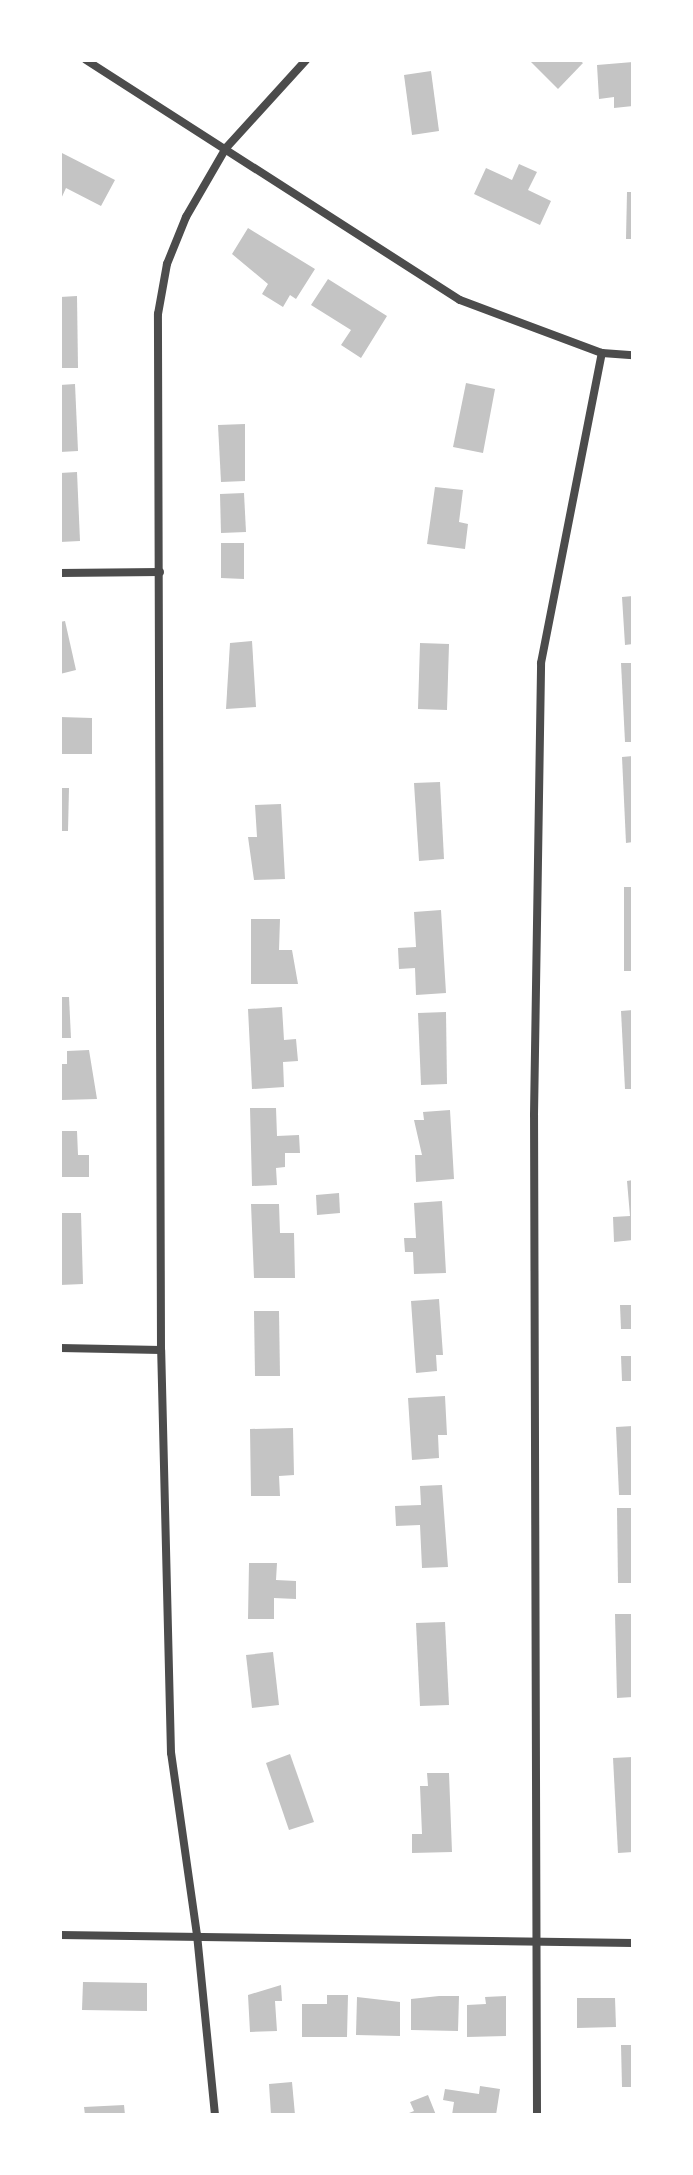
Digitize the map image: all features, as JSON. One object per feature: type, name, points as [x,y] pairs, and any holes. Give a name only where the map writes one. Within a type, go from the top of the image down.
[{"type":"street","points":[[86,60],[460,300],[602,353],[633,355]]},
{"type":"street","points":[[215,2115],[197,1935],[171,1753],[161,1350],[158,314],[167,264],[186,217],[226,148],[306,60]]},
{"type":"street","points":[[537,2115],[539,1945],[534,1103],[541,663],[602,353]]},
{"type":"street","points":[[60,573],[160,572]]},
{"type":"street","points":[[60,1348],[161,1350]]},
{"type":"street","points":[[60,1935],[197,1935],[539,1945],[633,1943]]},
{"type":"building","points":[[529,60],[579,60],[583,63],[558,89]]},
{"type":"building","points":[[633,62],[633,106],[614,108],[614,97],[599,99],[597,65]]},
{"type":"building","points":[[431,71],[439,131],[412,135],[404,75]]},
{"type":"building","points":[[60,152],[115,180],[101,206],[66,188],[60,201]]},
{"type":"building","points":[[519,164],[537,172],[528,190],[551,201],[540,225],[474,194],[486,168],[512,180]]},
{"type":"building","points":[[627,192],[633,192],[633,239],[626,239]]},
{"type":"building","points":[[248,228],[315,269],[296,299],[290,295],[283,307],[262,294],[268,284],[232,254]]},
{"type":"building","points":[[328,279],[387,316],[361,358],[341,345],[351,330],[311,305]]},
{"type":"building","points":[[77,296],[78,368],[60,368],[60,297]]},
{"type":"building","points":[[466,383],[495,389],[483,453],[453,447]]},
{"type":"building","points":[[75,384],[78,451],[60,452],[60,385]]},
{"type":"building","points":[[245,424],[245,481],[221,482],[218,425]]},
{"type":"building","points":[[77,472],[80,541],[60,542],[60,473]]},
{"type":"building","points":[[435,487],[463,490],[459,522],[468,524],[465,549],[427,544]]},
{"type":"building","points":[[244,493],[246,532],[221,533],[220,494]]},
{"type":"building","points":[[221,543],[244,543],[244,579],[221,578]]},
{"type":"building","points":[[633,596],[633,644],[625,645],[622,597]]},
{"type":"building","points":[[65,621],[76,670],[60,674],[60,622]]},
{"type":"building","points":[[252,641],[256,707],[226,709],[230,643]]},
{"type":"building","points":[[420,643],[449,644],[447,710],[418,709]]},
{"type":"building","points":[[621,663],[633,663],[633,742],[625,742]]},
{"type":"building","points":[[60,717],[92,718],[92,754],[60,754]]},
{"type":"building","points":[[633,756],[633,842],[626,843],[622,757]]},
{"type":"building","points":[[440,782],[444,859],[419,861],[414,783]]},
{"type":"building","points":[[60,788],[69,788],[68,831],[60,831]]},
{"type":"building","points":[[281,804],[285,879],[254,880],[248,837],[257,837],[255,805]]},
{"type":"building","points":[[624,887],[633,887],[633,971],[624,971]]},
{"type":"building","points":[[441,910],[446,993],[416,995],[415,968],[399,969],[398,948],[416,947],[414,912]]},
{"type":"building","points":[[251,919],[280,919],[279,950],[292,950],[298,984],[251,984]]},
{"type":"building","points":[[60,997],[69,997],[71,1038],[60,1038]]},
{"type":"building","points":[[282,1007],[284,1040],[296,1039],[298,1061],[283,1062],[284,1087],[252,1089],[248,1009]]},
{"type":"building","points":[[633,1010],[633,1089],[625,1089],[621,1011]]},
{"type":"building","points":[[446,1012],[447,1084],[421,1085],[418,1013]]},
{"type":"building","points":[[89,1050],[97,1099],[62,1100],[60,1064],[67,1064],[67,1051]]},
{"type":"building","points":[[250,1108],[276,1108],[277,1136],[299,1135],[300,1153],[285,1153],[285,1167],[276,1168],[277,1185],[252,1186]]},
{"type":"building","points":[[450,1110],[454,1179],[416,1182],[415,1155],[422,1155],[414,1120],[424,1120],[423,1112]]},
{"type":"building","points":[[60,1131],[77,1131],[78,1155],[89,1155],[89,1177],[60,1177]]},
{"type":"building","points":[[633,1180],[633,1240],[614,1242],[613,1217],[630,1216],[627,1181]]},
{"type":"building","points":[[339,1193],[340,1213],[317,1215],[316,1195]]},
{"type":"building","points":[[442,1201],[446,1273],[414,1274],[413,1252],[405,1252],[404,1238],[416,1238],[414,1203]]},
{"type":"building","points":[[251,1204],[279,1204],[280,1233],[294,1233],[295,1278],[254,1278]]},
{"type":"building","points":[[60,1213],[81,1213],[83,1284],[60,1285]]},
{"type":"building","points":[[439,1299],[443,1355],[436,1355],[437,1371],[416,1373],[411,1301]]},
{"type":"building","points":[[620,1305],[633,1305],[633,1329],[621,1329]]},
{"type":"building","points":[[254,1311],[279,1311],[280,1376],[255,1376]]},
{"type":"building","points":[[621,1356],[633,1356],[633,1381],[622,1381]]},
{"type":"building","points":[[445,1396],[447,1435],[438,1435],[439,1458],[412,1460],[408,1398]]},
{"type":"building","points":[[633,1426],[633,1495],[619,1495],[616,1427]]},
{"type":"building","points":[[293,1428],[294,1475],[279,1476],[280,1496],[251,1496],[250,1429]]},
{"type":"building","points":[[442,1485],[448,1567],[422,1568],[420,1525],[396,1526],[395,1506],[421,1505],[420,1486]]},
{"type":"building","points":[[617,1508],[633,1508],[633,1583],[618,1583]]},
{"type":"building","points":[[249,1563],[277,1563],[276,1580],[296,1581],[296,1599],[274,1598],[274,1619],[248,1619]]},
{"type":"building","points":[[615,1614],[633,1614],[633,1697],[617,1698]]},
{"type":"building","points":[[445,1622],[449,1705],[420,1706],[416,1623]]},
{"type":"building","points":[[273,1652],[279,1705],[252,1708],[246,1655]]},
{"type":"building","points":[[290,1754],[314,1822],[289,1830],[266,1763]]},
{"type":"building","points":[[633,1757],[633,1852],[618,1853],[613,1758]]},
{"type":"building","points":[[427,1773],[449,1773],[452,1852],[412,1853],[412,1834],[422,1834],[420,1786],[428,1786]]},
{"type":"building","points":[[83,1982],[147,1983],[147,2011],[82,2010]]},
{"type":"building","points":[[281,1985],[282,2001],[275,2001],[277,2031],[250,2032],[248,1995]]},
{"type":"building","points":[[327,1995],[348,1995],[347,2037],[302,2037],[302,2004],[327,2004]]},
{"type":"building","points":[[459,1996],[458,2031],[411,2030],[411,1999]]},
{"type":"building","points":[[506,1996],[506,2036],[467,2037],[467,2005],[486,2004],[485,1997]]},
{"type":"building","points":[[357,1997],[400,2002],[400,2036],[356,2035]]},
{"type":"building","points":[[577,1998],[615,1998],[616,2027],[577,2028]]},
{"type":"building","points":[[621,2045],[633,2045],[633,2087],[622,2087]]},
{"type":"building","points":[[292,2082],[295,2115],[271,2115],[269,2084]]},
{"type":"building","points":[[480,2086],[500,2089],[496,2115],[452,2115],[454,2102],[443,2100],[445,2089],[479,2094]]},
{"type":"building","points":[[428,2095],[436,2115],[404,2115],[414,2111],[410,2102]]},
{"type":"building","points":[[124,2105],[125,2115],[85,2115],[84,2107]]}]
